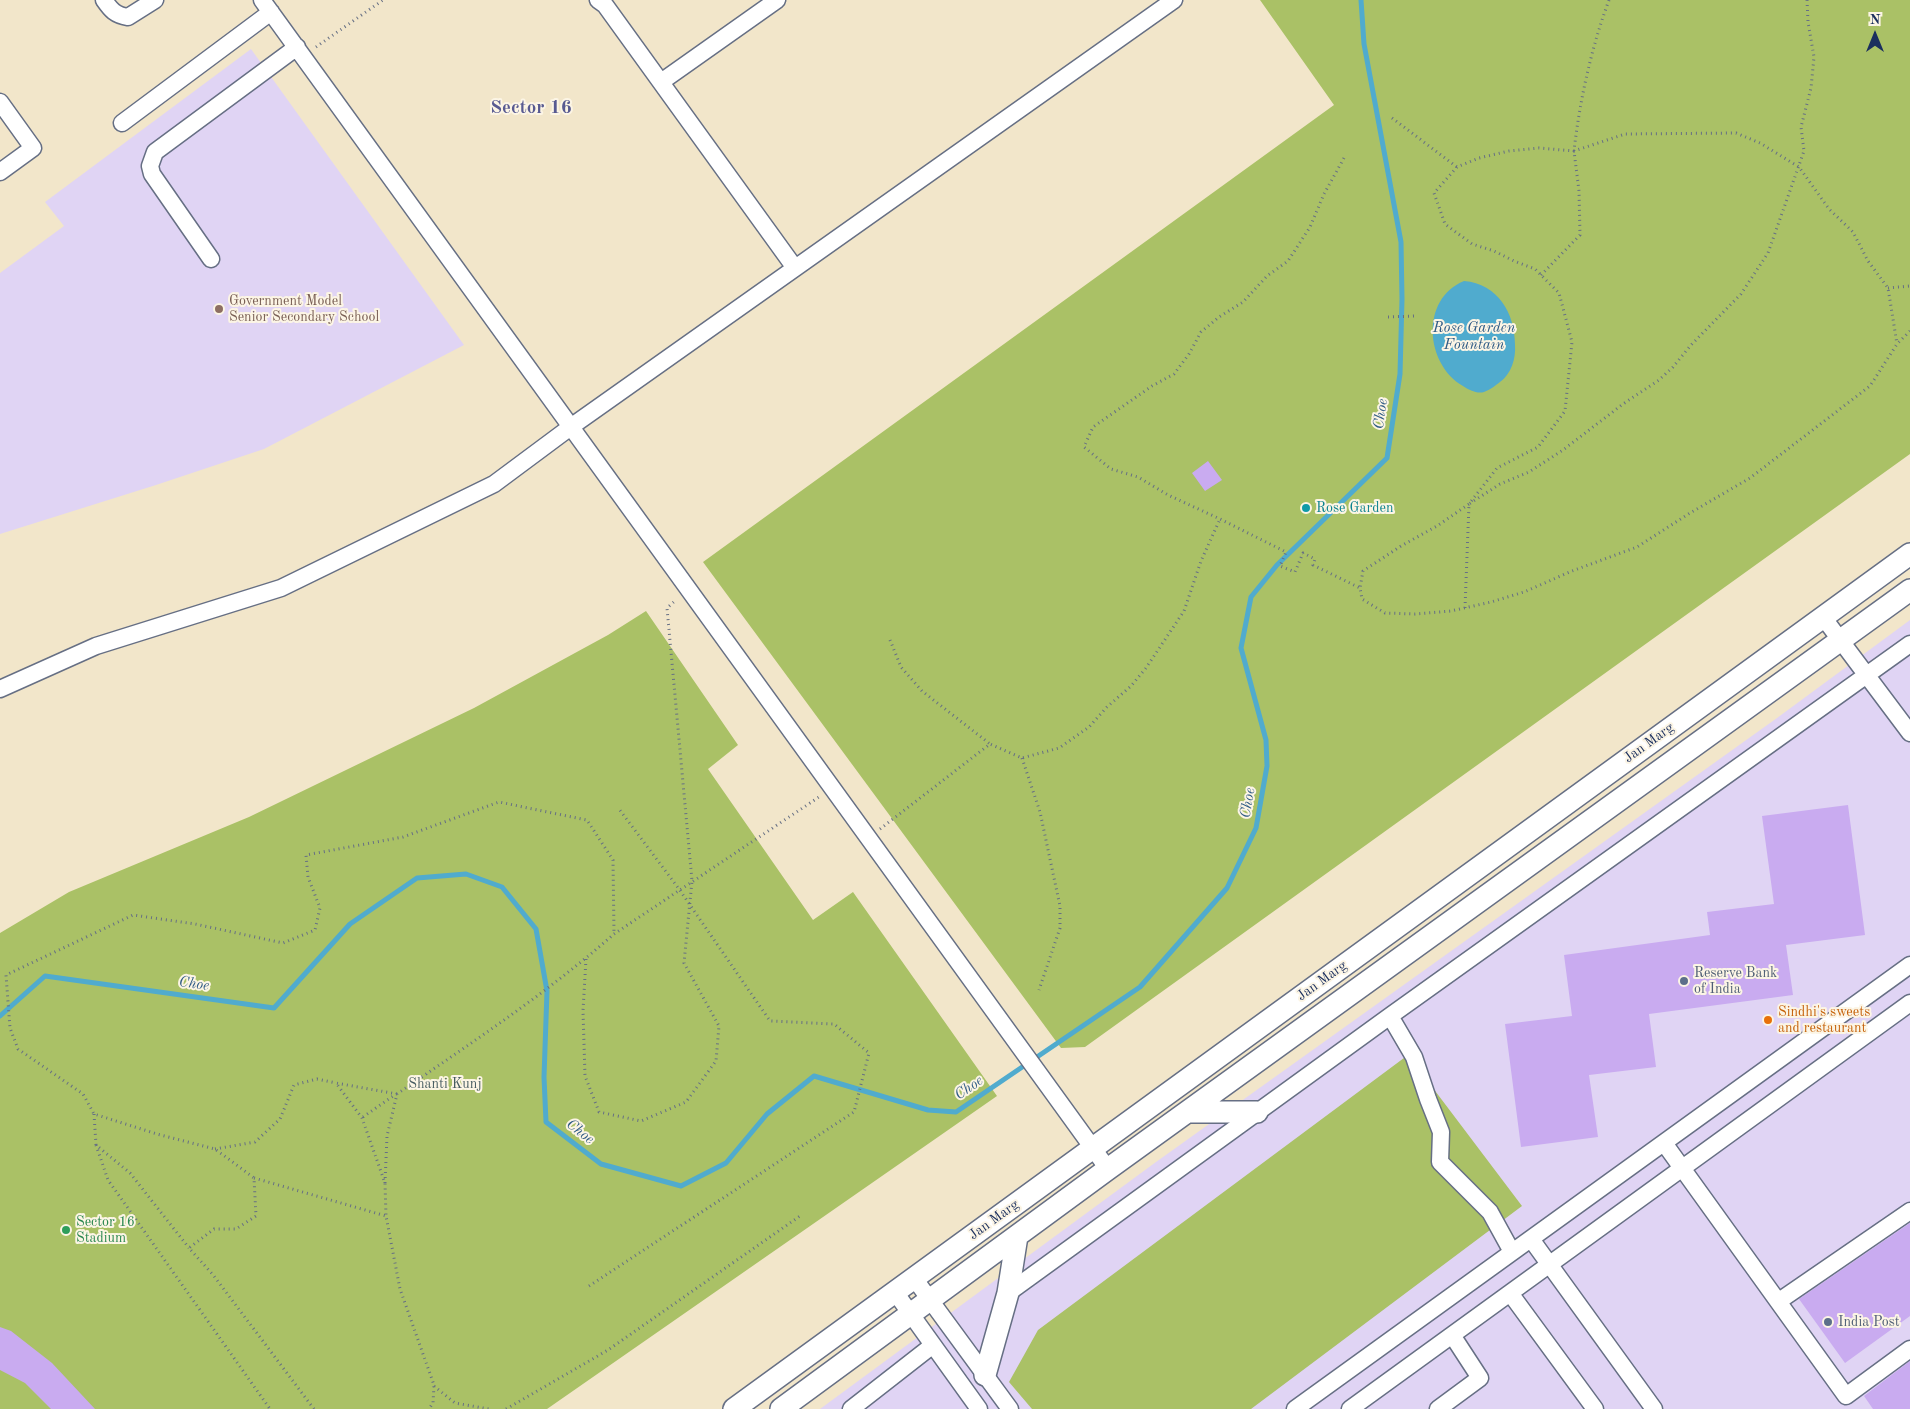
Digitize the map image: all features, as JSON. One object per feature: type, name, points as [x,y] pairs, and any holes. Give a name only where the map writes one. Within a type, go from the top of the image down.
[{"type":"main road","name":"Jan Marg","points":[[734,1409],[1910,554]]},
{"type":"main road","name":"Jan Marg","points":[[781,1409],[1910,590]]},
{"type":"main road","points":[[1188,1112],[1257,1112]]},
{"type":"main road","points":[[985,1375],[1008,1293],[1017,1236]]},
{"type":"street","points":[[104,0],[113,12],[119,16],[128,17],[155,0]]},
{"type":"street","points":[[598,0],[605,5],[795,268]]},
{"type":"street","points":[[660,82],[777,0]]},
{"type":"street","points":[[0,689],[96,646],[281,588],[494,484],[572,426],[1174,0]]},
{"type":"street","points":[[122,123],[267,6],[1108,1170]]},
{"type":"street","points":[[211,259],[152,174],[150,166],[155,152],[300,52]]},
{"type":"street","points":[[0,102],[33,148],[0,172]]},
{"type":"street","points":[[1823,617],[1910,733]]},
{"type":"street","points":[[1008,1293],[1390,1016],[1910,644]]},
{"type":"street","points":[[1295,1409],[1910,965]]},
{"type":"street","points":[[1350,1409],[1910,1003]]},
{"type":"street","points":[[1390,1016],[1414,1057],[1441,1132],[1440,1162],[1490,1212],[1512,1252]]},
{"type":"street","points":[[1664,1143],[1779,1301],[1842,1403],[1910,1349]]},
{"type":"street","points":[[1779,1301],[1910,1211]]},
{"type":"street","points":[[1532,1239],[1654,1409]]},
{"type":"street","points":[[914,1278],[1010,1409]]},
{"type":"street","points":[[895,1292],[979,1409]]},
{"type":"street","points":[[1510,1293],[1595,1409]]},
{"type":"street","points":[[1438,1409],[1480,1378],[1452,1335]]},
{"type":"street","points":[[851,1409],[933,1345]]},
{"type":"path","points":[[300,52],[383,0]]},
{"type":"path","points":[[1541,275],[1580,234],[1574,151],[1578,109],[1600,25],[1609,0]]},
{"type":"path","points":[[1807,0],[1808,22],[1814,57],[1811,88],[1801,127],[1804,151],[1768,253],[1741,294],[1660,380],[1623,404],[1563,450],[1529,472],[1500,484],[1364,571],[1360,588],[1362,599],[1385,613],[1415,614],[1451,611],[1524,592],[1572,571],[1637,547],[1750,478],[1870,386],[1897,344],[1910,331]]},
{"type":"path","points":[[1392,118],[1457,167]]},
{"type":"path","points":[[1465,608],[1469,504],[1497,468],[1538,447],[1565,411],[1572,342],[1559,293],[1535,269],[1494,251],[1472,244],[1445,224],[1434,193],[1457,167],[1479,158],[1509,151],[1539,148],[1574,151],[1625,134],[1736,133],[1760,143],[1799,167],[1829,209],[1853,232],[1868,261],[1888,288],[1897,344]]},
{"type":"path","points":[[1344,158],[1324,194],[1310,227],[1288,261],[1267,276],[1243,302],[1219,317],[1201,332],[1189,354],[1174,374],[1152,386],[1093,427],[1084,447],[1111,469],[1138,477],[1168,495],[1220,518],[1286,552],[1280,566],[1295,572],[1303,553],[1315,559],[1313,565],[1360,588]]},
{"type":"path","points":[[1888,288],[1910,286]]},
{"type":"path","points":[[1388,317],[1414,316]]},
{"type":"path","points":[[890,640],[901,667],[922,691],[990,744],[1022,758],[1059,748],[1089,726],[1131,686],[1146,668],[1184,611],[1201,561],[1220,518]]},
{"type":"path","points":[[586,959],[583,1011],[586,1076],[599,1112],[641,1122],[686,1102],[716,1061],[719,1026],[684,962],[692,881],[667,608],[689,588]]},
{"type":"path","points":[[869,838],[990,744]]},
{"type":"path","points":[[1022,758],[1040,812],[1060,906],[1060,928],[1039,990]]},
{"type":"path","points":[[362,1118],[485,1034],[586,959],[614,934],[833,788]]},
{"type":"path","points":[[270,1409],[108,1180],[96,1146],[94,1114],[83,1094],[18,1049],[10,1028],[6,975],[133,915],[195,924],[283,943],[315,930],[320,908],[308,877],[306,855],[403,838],[499,802],[587,820],[613,860],[614,934]]},
{"type":"path","points":[[589,1286],[854,1112],[868,1053],[834,1024],[770,1021],[679,889],[619,809]]},
{"type":"path","points":[[215,1149],[255,1142],[280,1119],[294,1085],[317,1079],[397,1094]]},
{"type":"path","points":[[336,1083],[362,1118],[385,1183]]},
{"type":"path","points":[[397,1094],[387,1136],[386,1216],[400,1289],[434,1385],[433,1403],[429,1409]]},
{"type":"path","points":[[94,1114],[157,1134],[215,1149],[254,1178],[386,1216]]},
{"type":"path","points":[[96,1146],[130,1173],[189,1248],[214,1276],[314,1409]]},
{"type":"path","points":[[189,1248],[214,1229],[236,1229],[256,1216],[254,1178]]},
{"type":"path","points":[[506,1409],[608,1350],[800,1216]]},
{"type":"path","points":[[434,1385],[455,1403],[489,1409]]},
{"type":"shaded area","name":"Government Model Senior Secondary School","points":[[251,49],[464,345],[264,449],[0,534],[0,273],[64,226],[45,202]]},
{"type":"shaded area","points":[[1910,620],[1910,1409],[820,1409],[1156,1162],[1777,718]]},
{"type":"green space","name":"Rose Garden","points":[[1260,0],[1910,0],[1910,454],[1085,1047],[1061,1048],[703,562],[1334,105]]},
{"type":"green space","name":"Shanti Kunj","points":[[646,611],[738,745],[708,769],[813,920],[853,892],[997,1096],[547,1409],[0,1409],[0,933],[69,892],[249,817],[474,708],[608,635]]},
{"type":"green space","points":[[1408,1055],[1522,1206],[1251,1409],[1032,1409],[1009,1382],[1038,1330]]},
{"type":"water","name":"Rose Garden Fountain","points":[[1464,281],[1476,283],[1495,294],[1508,311],[1514,333],[1515,356],[1510,370],[1504,379],[1484,392],[1468,389],[1450,376],[1441,363],[1435,348],[1434,316],[1440,302],[1450,290]]},
{"type":"building","points":[[1208,461],[1222,480],[1205,491],[1192,473]]},
{"type":"building","points":[[1848,805],[1865,935],[1786,945],[1793,995],[1649,1014],[1656,1067],[1589,1075],[1598,1137],[1521,1147],[1505,1024],[1572,1016],[1564,955],[1710,935],[1707,912],[1774,904],[1762,816]]},
{"type":"building","points":[[1910,1223],[1910,1316],[1845,1363],[1799,1299]]},
{"type":"building","points":[[0,1327],[11,1331],[52,1363],[95,1409],[51,1409],[25,1383],[0,1370]]},
{"type":"building","points":[[1910,1361],[1910,1409],[1873,1409],[1864,1396]]},
{"type":"waterway","name":"Choe","points":[[0,1016],[45,976],[274,1008],[350,924],[417,878],[466,874],[502,887],[536,929],[547,991],[544,1077],[546,1122],[601,1164],[681,1186],[726,1163],[767,1114],[814,1076],[928,1110],[956,1112],[1140,987],[1227,888],[1256,828],[1267,766],[1266,740],[1241,648],[1251,597],[1277,565],[1387,458],[1400,374],[1401,242],[1364,44],[1361,0]]},
{"type":"place","name":"Government Model Senior Secondary School","points":[[219,309]]},
{"type":"place","name":"Rose Garden","points":[[1306,508]]},
{"type":"place","name":"Reserve Bank of India","points":[[1684,981]]},
{"type":"place","name":"Sindhi's sweets and restaurant","points":[[1768,1020]]},
{"type":"place","name":"Sector 16 Stadium","points":[[66,1230]]},
{"type":"place","name":"India Post","points":[[1828,1322]]},
{"type":"district","name":"Sector 16","points":[[531,108]]}]
